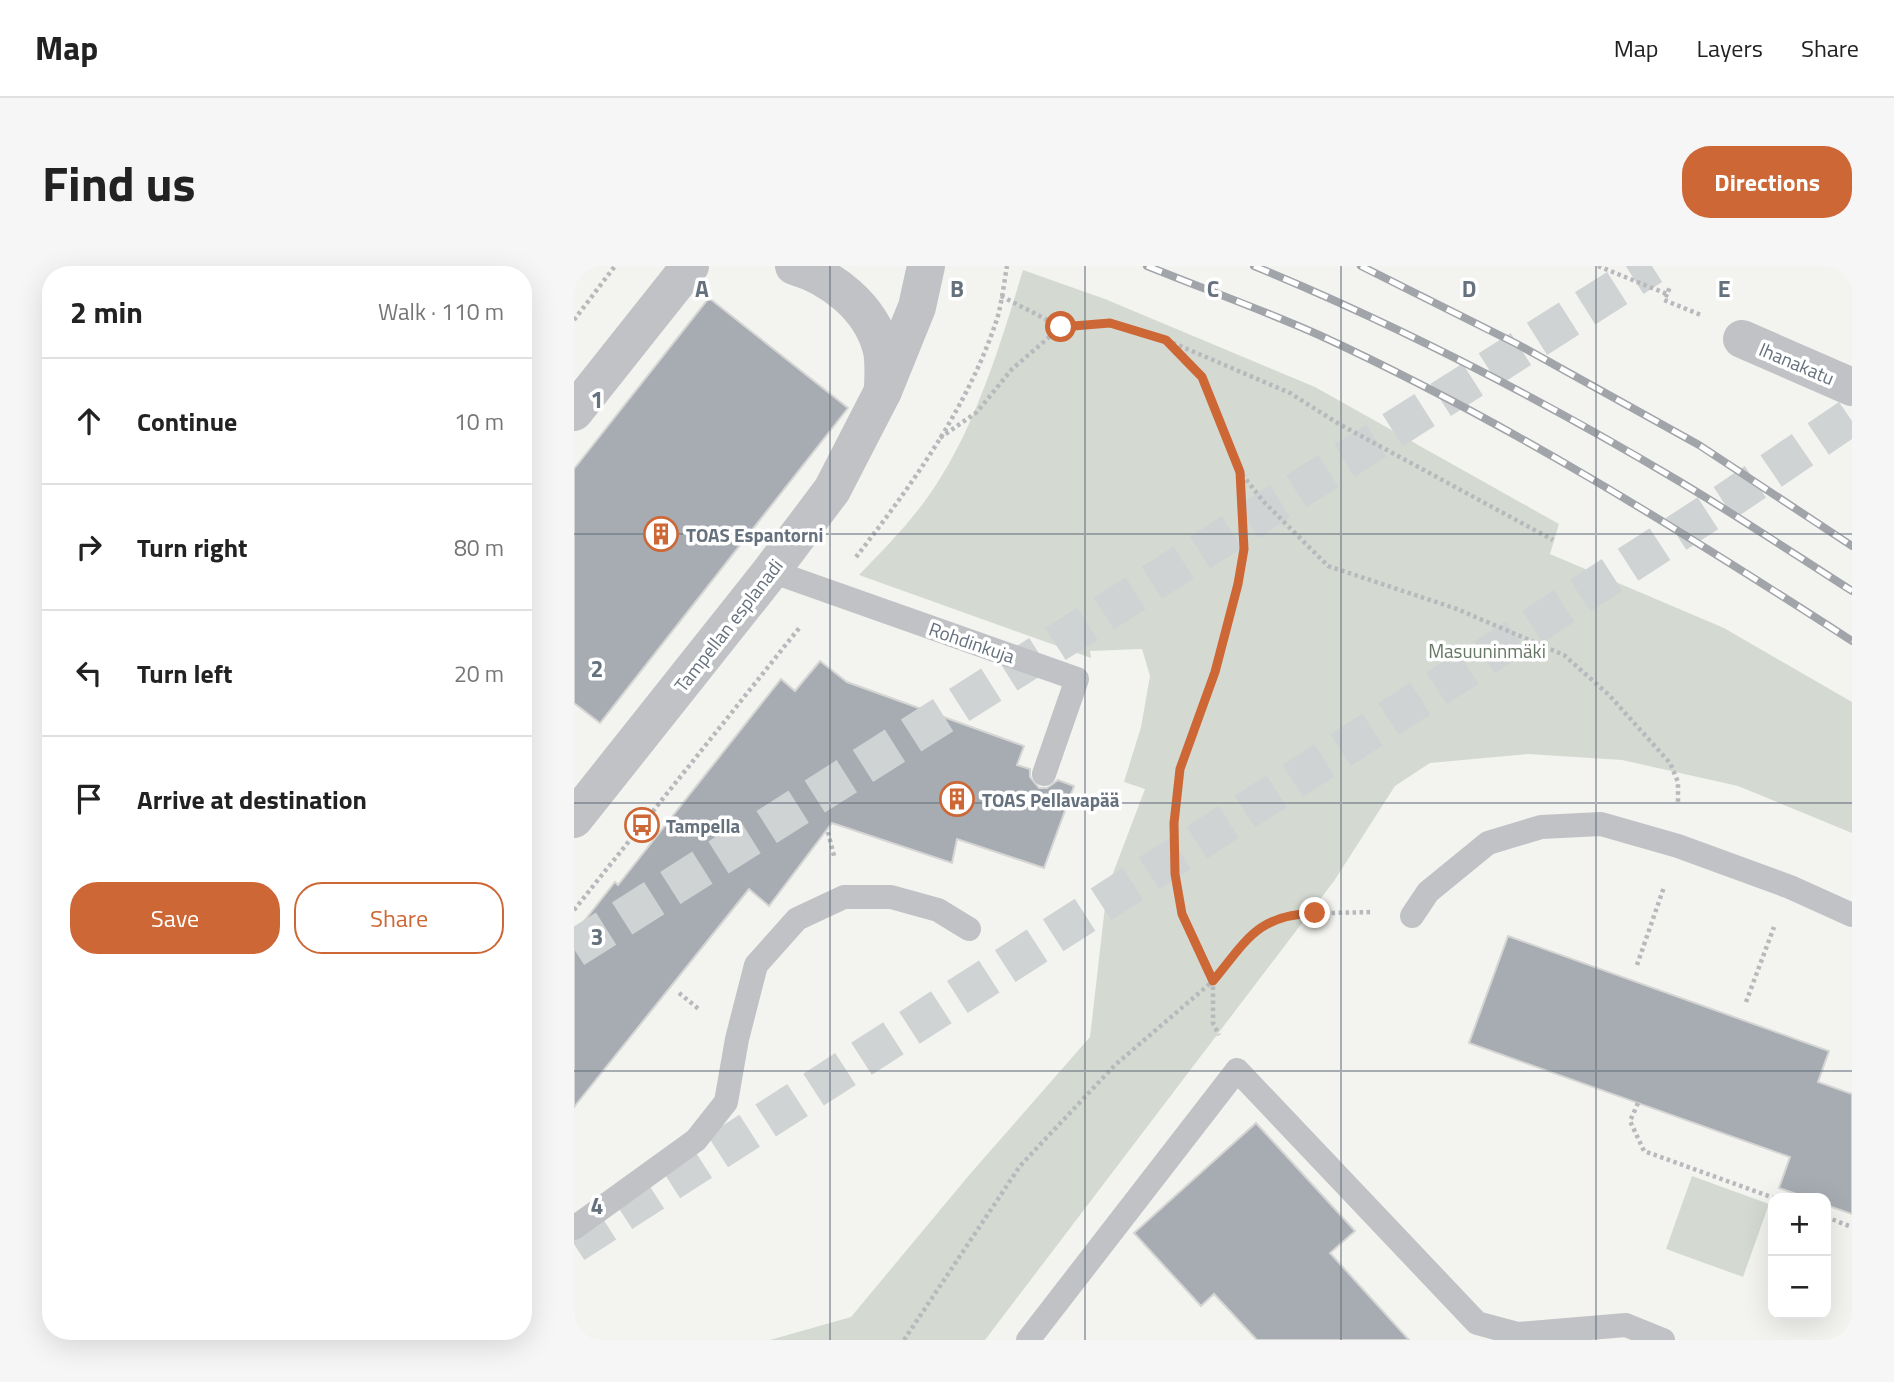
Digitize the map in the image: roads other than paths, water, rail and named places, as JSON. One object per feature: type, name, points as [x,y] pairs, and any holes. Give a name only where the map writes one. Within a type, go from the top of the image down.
[{"type":"street","points":[[793,266],[813,272],[847,295],[870,321],[882,349],[883,391]]},
{"type":"street","name":"Tampellan esplanadi","points":[[574,819],[771,571],[832,489],[883,391],[917,307],[926,266]]},
{"type":"street","points":[[574,412],[692,267]]},
{"type":"street","name":"Ihanakatu","points":[[1742,339],[1852,387]]},
{"type":"lane","name":"Rohdinkuja","points":[[771,571],[1077,678],[1044,774]]},
{"type":"lane","points":[[1412,916],[1428,892],[1488,843],[1541,827],[1601,824],[1678,846],[1790,887],[1852,915]]},
{"type":"lane","points":[[574,1228],[696,1140],[726,1102],[737,1039],[756,965],[797,919],[844,897],[891,897],[938,910],[969,929]]},
{"type":"lane","points":[[1028,1340],[1237,1070],[1477,1323],[1518,1334],[1626,1325],[1663,1340]]},
{"type":"tunnel","points":[[574,949],[1652,266]]},
{"type":"tunnel","points":[[574,1244],[1727,501],[1852,416]]},
{"type":"railway","points":[[1147,266],[1319,335],[1457,403],[1657,518],[1852,641]]},
{"type":"railway","points":[[1254,266],[1363,313],[1574,421],[1699,493],[1852,591]]},
{"type":"railway","points":[[1361,266],[1517,344],[1699,445],[1852,546]]},
{"type":"place","name":"TOAS Espantorni","points":[[661,534]]},
{"type":"place","name":"TOAS Pellavapää","points":[[957,799]]},
{"type":"place","name":"Tampella","points":[[642,825]]},
{"type":"park label","name":"Masuuninmäki","points":[[1487,650]]}]
